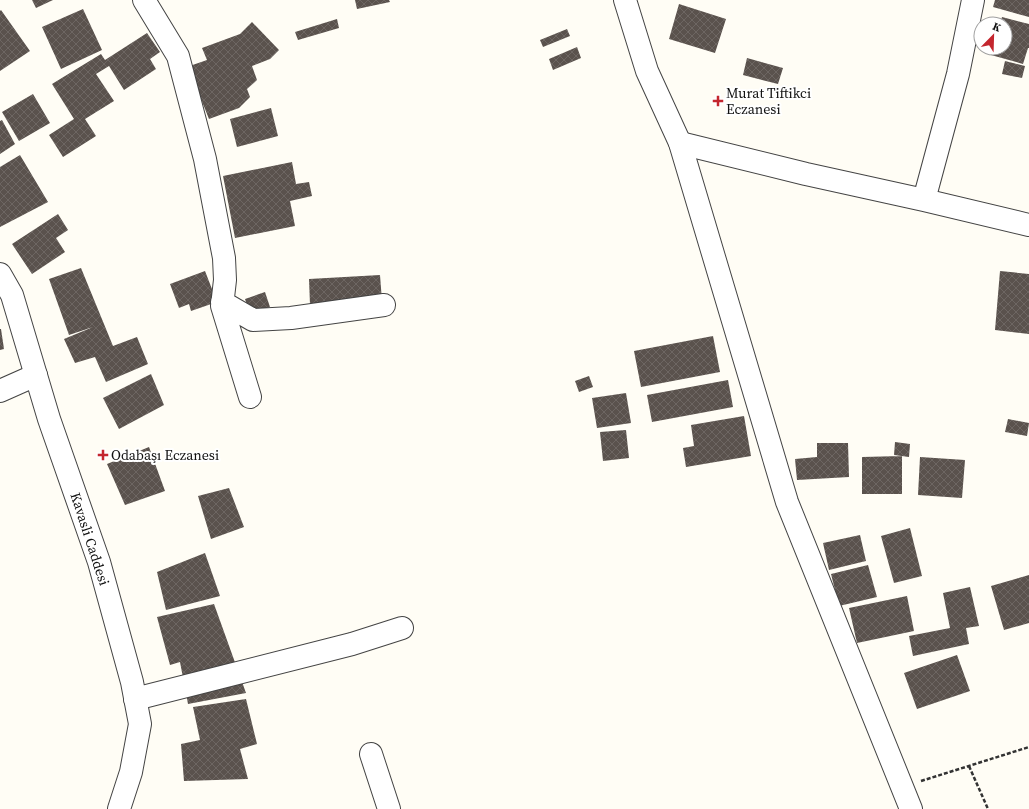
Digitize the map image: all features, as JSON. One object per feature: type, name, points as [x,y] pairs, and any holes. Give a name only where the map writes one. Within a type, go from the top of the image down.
[{"type":"street","points":[[144,0],[178,56],[206,158],[224,258],[225,280],[222,306],[250,397]]},
{"type":"street","points":[[625,0],[647,71],[680,143],[787,502],[911,809]]},
{"type":"street","points":[[924,200],[958,74],[973,0]]},
{"type":"street","points":[[680,143],[806,174],[1029,225]]},
{"type":"street","name":"Kavasli Caddesi","points":[[0,274],[12,296],[49,419],[99,562],[132,682],[140,724],[131,772],[119,809]]},
{"type":"street","points":[[222,302],[253,320],[291,318],[384,305]]},
{"type":"street","points":[[0,391],[36,375]]},
{"type":"street","points":[[135,699],[352,644],[402,628]]},
{"type":"street","points":[[371,754],[389,809]]},
{"type":"path","points":[[902,787],[1029,747]]},
{"type":"path","points":[[969,766],[988,809]]},
{"type":"building","points":[[32,0],[53,0],[36,8]]},
{"type":"building","points":[[355,0],[389,0],[390,2],[357,9]]},
{"type":"building","points":[[995,0],[1029,0],[1029,17],[993,7]]},
{"type":"building","points":[[679,4],[726,19],[715,53],[669,39]]},
{"type":"building","points":[[83,9],[102,50],[61,69],[42,27]]},
{"type":"building","points":[[1,10],[30,51],[0,71],[0,11]]},
{"type":"building","points":[[337,19],[339,28],[298,40],[295,32]]},
{"type":"building","points":[[1013,20],[1029,24],[1029,48],[1023,64],[995,56],[1013,56]]},
{"type":"building","points":[[252,22],[279,50],[270,59],[252,66],[257,80],[247,89],[250,97],[239,108],[209,119],[201,99],[194,101],[181,69],[207,60],[202,48],[240,34]]},
{"type":"building","points":[[567,29],[570,36],[543,47],[540,40]]},
{"type":"building","points":[[147,33],[160,52],[150,59],[156,69],[124,90],[109,66],[96,74],[114,101],[85,119],[96,136],[63,157],[49,135],[74,119],[52,84],[101,54],[105,60]]},
{"type":"building","points":[[577,47],[581,58],[553,70],[549,59]]},
{"type":"building","points":[[747,58],[783,68],[778,84],[743,75]]},
{"type":"building","points":[[1005,61],[1025,66],[1022,78],[1002,74]]},
{"type":"building","points":[[33,94],[50,123],[19,141],[2,112]]},
{"type":"building","points":[[271,108],[278,136],[237,147],[230,119]]},
{"type":"building","points":[[2,120],[15,144],[0,154],[0,121]]},
{"type":"building","points":[[20,155],[48,202],[0,227],[0,167]]},
{"type":"building","points":[[292,162],[296,184],[309,182],[312,196],[290,201],[295,226],[235,238],[223,176]]},
{"type":"building","points":[[58,214],[68,230],[56,238],[65,252],[32,274],[12,244]]},
{"type":"building","points":[[81,268],[113,346],[137,337],[148,364],[106,382],[95,357],[75,363],[64,339],[93,327],[69,335],[49,279]]},
{"type":"building","points":[[205,271],[217,302],[191,311],[189,304],[179,308],[170,284]]},
{"type":"building","points":[[1000,271],[1029,274],[1029,334],[995,330]]},
{"type":"building","points":[[380,275],[382,301],[310,305],[309,279]]},
{"type":"building","points":[[265,292],[270,307],[250,314],[245,299]]},
{"type":"building","points":[[0,329],[4,349],[0,350]]},
{"type":"building","points":[[713,336],[720,372],[641,387],[634,351]]},
{"type":"building","points":[[151,374],[164,405],[119,429],[103,398]]},
{"type":"building","points":[[589,376],[593,387],[579,392],[575,381]]},
{"type":"building","points":[[728,380],[733,407],[652,422],[647,395]]},
{"type":"building","points":[[626,393],[631,423],[597,428],[592,398]]},
{"type":"building","points":[[744,416],[751,456],[686,467],[683,448],[694,446],[691,425]]},
{"type":"building","points":[[1008,419],[1029,423],[1027,436],[1005,432]]},
{"type":"building","points":[[626,430],[629,458],[603,461],[600,432]]},
{"type":"building","points":[[895,442],[910,444],[909,457],[894,455]]},
{"type":"building","points":[[817,443],[848,443],[849,477],[797,480],[795,459],[817,457]]},
{"type":"building","points":[[149,447],[165,491],[125,505],[107,464]]},
{"type":"building","points":[[902,456],[902,494],[862,494],[862,457]]},
{"type":"building","points":[[920,457],[965,460],[962,498],[918,495]]},
{"type":"building","points":[[229,488],[244,527],[211,539],[198,496]]},
{"type":"building","points":[[910,528],[922,576],[894,583],[881,536]]},
{"type":"building","points":[[860,535],[866,561],[829,570],[823,543]]},
{"type":"building","points":[[205,553],[220,596],[166,610],[157,572]]},
{"type":"building","points":[[868,565],[877,597],[839,606],[831,574]]},
{"type":"building","points":[[1029,575],[1029,623],[1004,630],[991,586]]},
{"type":"building","points":[[970,587],[979,626],[966,628],[969,644],[913,656],[909,636],[950,628],[943,593]]},
{"type":"building","points":[[907,596],[914,631],[857,643],[849,608]]},
{"type":"building","points":[[214,604],[246,693],[188,704],[180,662],[170,665],[157,617]]},
{"type":"building","points":[[957,655],[970,691],[917,709],[904,673]]},
{"type":"building","points":[[246,699],[257,744],[240,749],[248,779],[184,781],[181,744],[200,740],[193,707]]},
{"type":"place","name":"Murat Tiftikci Eczanesi","points":[[718,101]]},
{"type":"place","name":"Odabaşı Eczanesi","points":[[103,455]]}]
